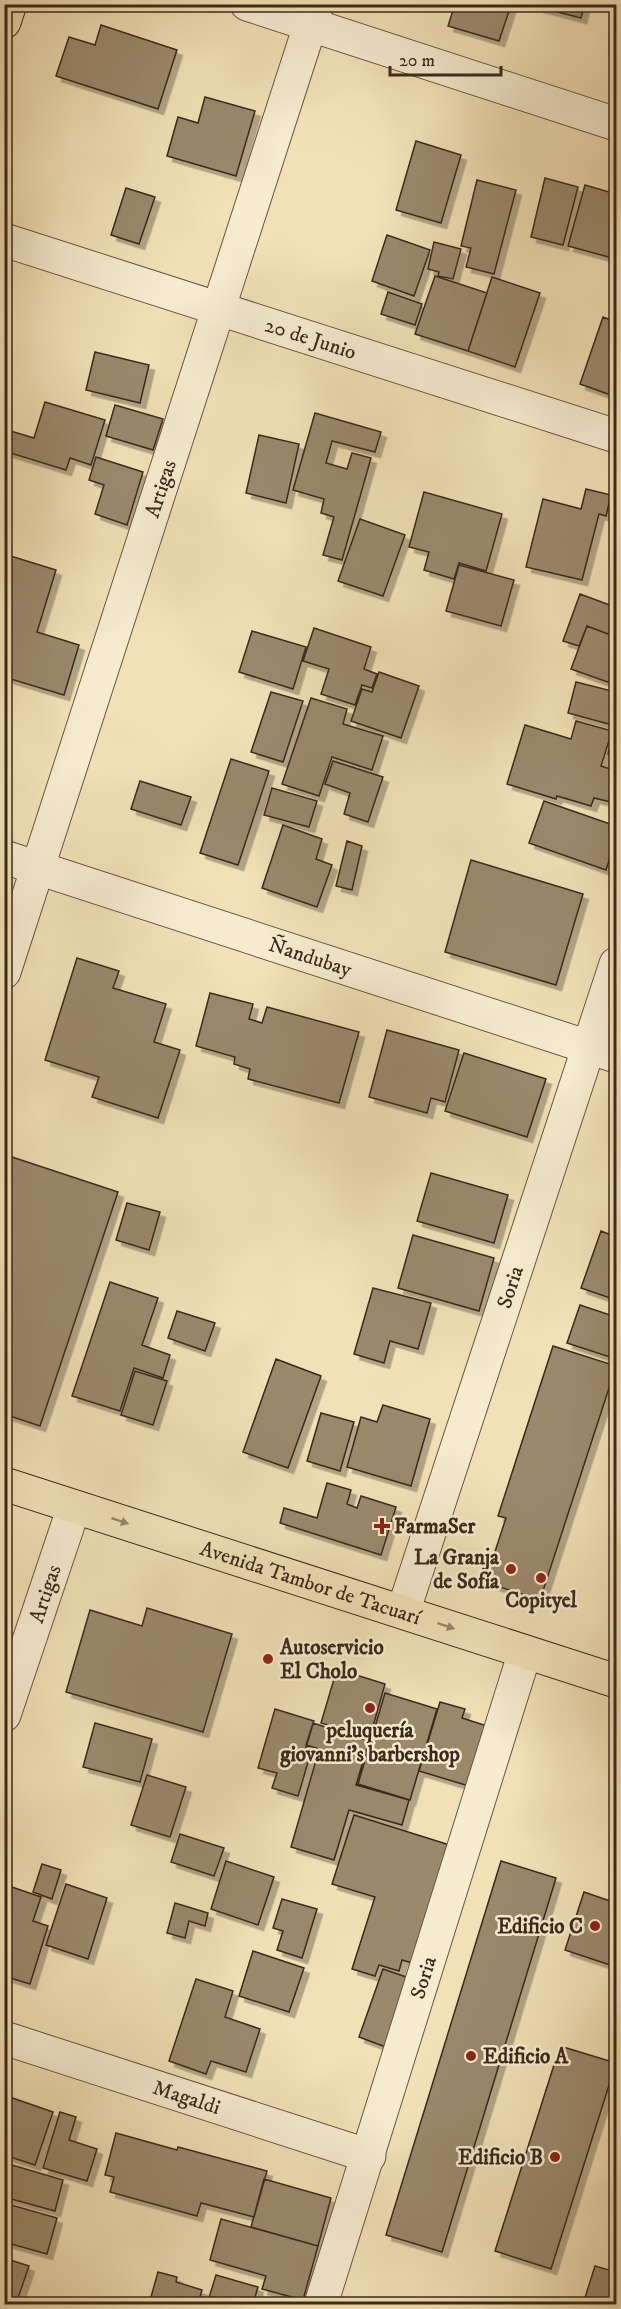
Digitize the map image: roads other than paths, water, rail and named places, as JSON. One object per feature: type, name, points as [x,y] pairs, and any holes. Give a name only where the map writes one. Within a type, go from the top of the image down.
[{"type":"main road","points":[[4,22],[10,4]]},
{"type":"main road","name":"Avenida Tambor de Tacuarí","points":[[4,1484],[616,1681]]},
{"type":"street","points":[[248,4],[313,15],[616,124]]},
{"type":"street","name":"Artigas","points":[[4,972],[313,15]]},
{"type":"street","name":"20 de Junio","points":[[4,240],[616,436]]},
{"type":"street","name":"Ñandubay","points":[[4,857],[603,1052]]},
{"type":"street","name":"Soria","points":[[403,1612],[603,1052],[616,964]]},
{"type":"street","name":"Artigas","points":[[4,1715],[74,1507]]},
{"type":"street","name":"Soria","points":[[321,2304],[525,1652]]},
{"type":"street","name":"Magaldi","points":[[4,2038],[369,2156]]},
{"type":"place","name":"FarmaSer","points":[[382,1526]]},
{"type":"place","name":"La Granja de Sofía","points":[[511,1569]]},
{"type":"place","name":"Copityel","points":[[541,1578]]},
{"type":"place","name":"Autoservicio El Cholo","points":[[268,1659]]},
{"type":"place","name":"peluquería giovanni's barbershop","points":[[370,1708]]},
{"type":"place","name":"Edificio C","points":[[595,1926]]},
{"type":"place","name":"Edificio A","points":[[471,2056]]},
{"type":"place","name":"Edificio B","points":[[555,2157]]}]
